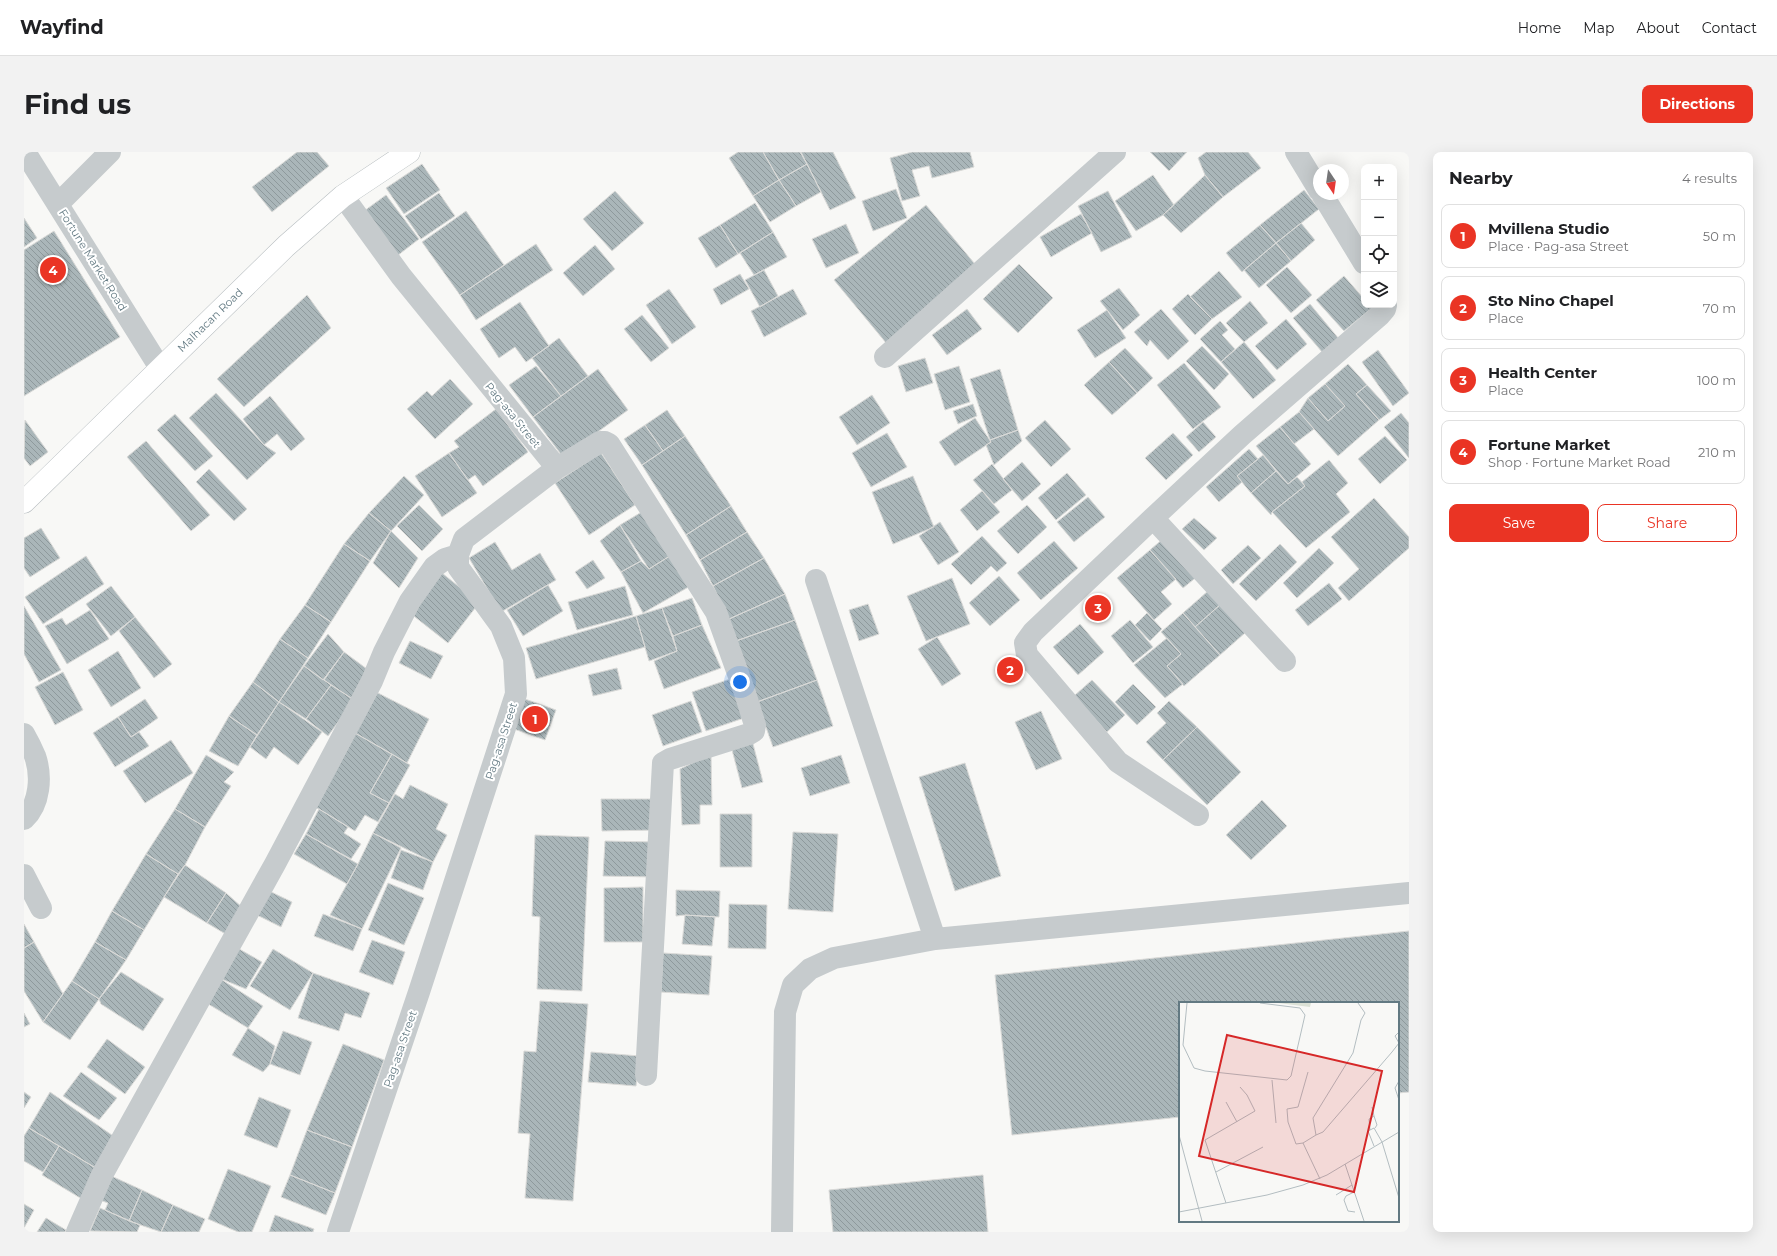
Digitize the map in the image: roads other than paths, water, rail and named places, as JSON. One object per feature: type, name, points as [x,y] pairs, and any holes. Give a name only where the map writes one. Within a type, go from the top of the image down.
[{"type":"main road","name":"Malhacan Road","points":[[24,502],[286,246],[343,196],[409,152]]},
{"type":"street","name":"Fortune Market Road","points":[[25,152],[160,368]]},
{"type":"street","points":[[58,204],[110,152]]},
{"type":"street","points":[[885,357],[1115,152]]},
{"type":"street","points":[[1296,152],[1313,180]]},
{"type":"street","name":"Pag-asa Street","points":[[343,196],[401,276],[557,468]]},
{"type":"street","points":[[1326,200],[1361,258]]},
{"type":"street","points":[[1198,816],[1118,762],[1027,655],[1025,643],[1033,632],[1153,518],[1385,308]]},
{"type":"street","points":[[77,1232],[102,1175],[275,864],[372,681],[384,652],[410,601],[434,567],[446,559],[458,555],[464,539],[557,468],[600,442],[609,444],[716,612],[745,692],[755,725],[754,731],[749,734],[670,759],[663,764],[646,1075]]},
{"type":"street","points":[[1153,518],[1285,661]]},
{"type":"street","name":"Pag-asa Street","points":[[338,1232],[419,992],[516,694],[514,658],[501,626],[458,568],[458,555]]},
{"type":"street","points":[[816,580],[935,939]]},
{"type":"street","points":[[24,734],[35,757],[38,776],[37,797],[24,818]]},
{"type":"street","points":[[24,875],[41,908]]},
{"type":"street","points":[[782,1232],[786,1012],[793,985],[810,969],[834,958],[935,939],[1409,892]]},
{"type":"place","name":"Fortune Market","points":[[53,270]]},
{"type":"place","name":"Health Center","points":[[1098,608]]},
{"type":"place","name":"Sto Nino Chapel","points":[[1010,670]]},
{"type":"place","name":"Mvillena Studio","points":[[535,719]]}]
